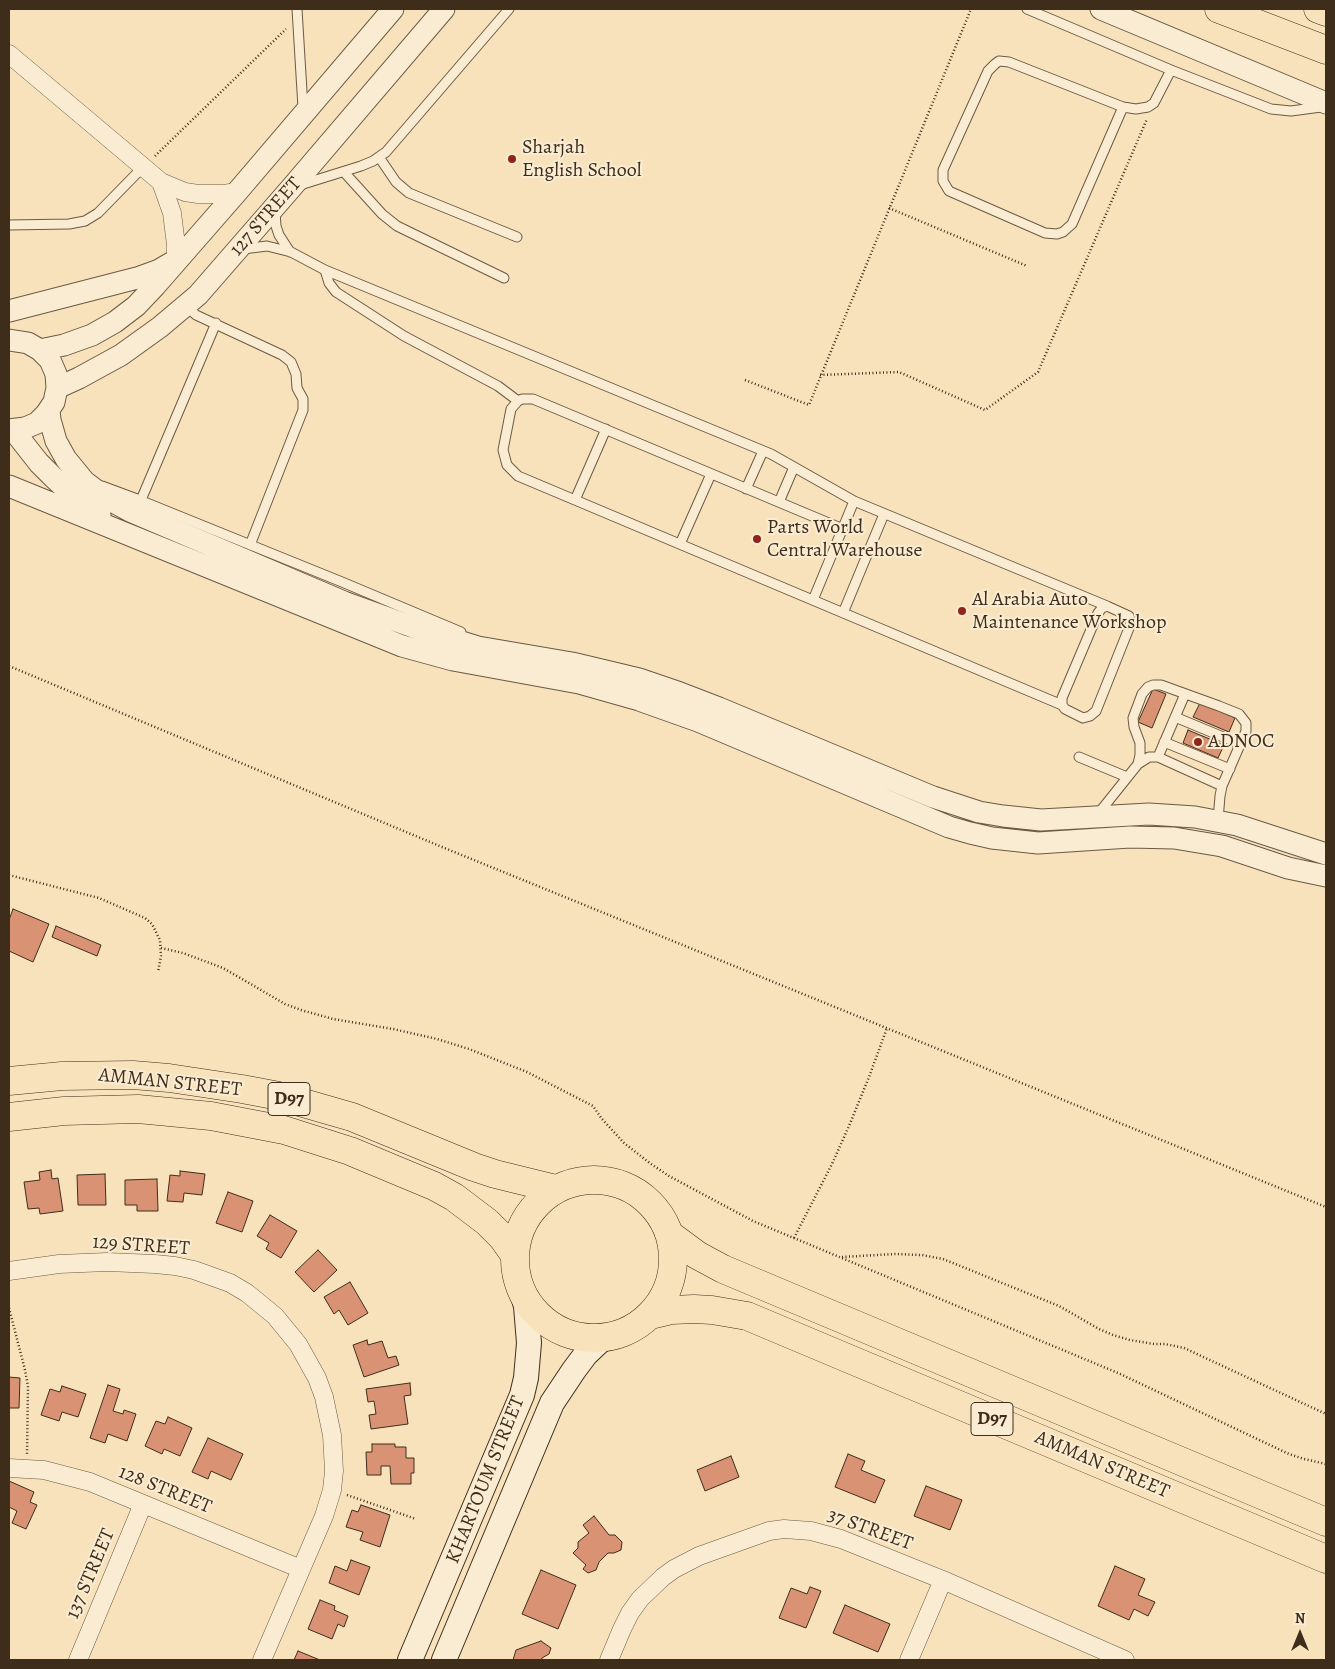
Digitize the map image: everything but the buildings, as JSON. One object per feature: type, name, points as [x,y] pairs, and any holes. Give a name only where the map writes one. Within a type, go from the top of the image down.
[{"type":"main road","points":[[1219,9],[1326,50]]},
{"type":"main road","points":[[1318,9],[1326,12]]},
{"type":"main road","name":"AMMAN STREET","points":[[9,1081],[62,1076],[133,1075],[169,1078],[242,1089],[306,1103],[352,1117],[474,1167],[556,1189]]},
{"type":"main road","name":"AMMAN STREET","points":[[9,1117],[64,1111],[138,1109],[211,1116],[284,1130],[350,1151],[434,1186],[454,1197],[487,1222],[502,1237],[514,1254]]},
{"type":"main road","points":[[594,1180],[614,1182],[633,1190],[649,1202],[662,1217],[670,1235],[674,1252],[673,1269],[669,1286],[662,1301],[651,1315],[637,1326],[621,1334],[603,1338],[584,1338],[564,1333],[547,1323],[532,1309],[522,1292],[516,1274],[514,1254],[518,1234],[527,1216],[540,1201],[556,1189],[574,1182],[594,1180]]},
{"type":"main road","name":"AMMAN STREET","points":[[670,1235],[698,1255],[723,1269],[1326,1522]]},
{"type":"main road","name":"KHARTOUM STREET","points":[[410,1660],[522,1396],[527,1370],[529,1343],[526,1306],[522,1292]]},
{"type":"main road","name":"AMMAN STREET","points":[[651,1315],[672,1310],[712,1310],[747,1316],[1326,1559]]},
{"type":"main road","name":"KHARTOUM STREET","points":[[444,1660],[552,1403],[586,1354],[603,1338]]},
{"type":"street","name":"127 STREET","points":[[40,350],[64,345],[92,335],[115,322],[136,306],[237,192],[392,9]]},
{"type":"street","name":"127 STREET","points":[[57,388],[121,355],[160,327],[198,295],[444,9]]},
{"type":"street","points":[[1101,9],[1326,104]]},
{"type":"street","points":[[9,54],[161,182],[185,192],[198,194],[237,192]]},
{"type":"street","points":[[9,311],[137,278],[176,261],[172,213],[161,182]]},
{"type":"street","points":[[9,340],[28,343],[40,350],[50,360],[56,374],[57,388],[54,402],[37,423],[25,428],[11,430]]},
{"type":"street","points":[[49,410],[52,431],[66,459],[84,480],[106,498],[130,511],[381,616],[445,638],[606,670],[680,693],[933,797],[971,810],[1022,819],[1061,820],[1149,814],[1218,820],[1256,830],[1326,854]]},
{"type":"street","points":[[11,430],[39,463],[69,492],[85,505],[130,534]]},
{"type":"street","points":[[9,486],[402,646],[461,662],[579,684],[639,700],[669,710],[949,827],[992,838],[1038,843],[1130,837],[1174,838],[1222,846],[1288,868],[1326,876]]},
{"type":"street","name":"129 STREET","points":[[9,1271],[59,1264],[131,1263],[175,1266],[212,1276],[247,1293],[269,1310],[287,1330],[307,1359],[324,1397],[332,1435],[334,1471],[332,1490],[324,1516],[262,1660]]},
{"type":"street","name":"128 STREET","points":[[9,1468],[27,1468],[90,1482],[301,1569]]},
{"type":"street","name":"137 STREET","points":[[78,1660],[144,1504]]},
{"type":"street","name":"37 STREET","points":[[609,1660],[630,1613],[640,1599],[674,1569],[700,1556],[769,1531],[799,1529],[832,1536],[943,1580],[1125,1660]]},
{"type":"street","points":[[909,1660],[943,1580]]},
{"type":"lane","points":[[292,187],[367,164],[386,152],[508,9]]},
{"type":"lane","points":[[1027,9],[1171,70],[1278,111],[1291,111],[1326,104]]},
{"type":"lane","points":[[298,13],[304,114]]},
{"type":"lane","points":[[1123,107],[1072,224],[1063,232],[1045,233],[949,191],[943,181],[943,170],[988,71],[999,61],[1009,62],[1123,107],[1136,110],[1148,107],[1154,103],[1171,70]]},
{"type":"lane","points":[[379,157],[400,187],[409,193],[517,236]]},
{"type":"lane","points":[[9,225],[69,224],[85,221],[98,213],[143,168]]},
{"type":"lane","points":[[344,172],[382,214],[397,226],[504,278]]},
{"type":"lane","points":[[276,206],[276,226],[279,235],[291,252]]},
{"type":"lane","points":[[235,252],[259,246],[275,247],[291,252],[325,270],[763,451],[854,501],[1129,616],[1131,623],[1096,711],[1090,716],[1083,718],[1067,710],[1062,705],[518,476],[508,465],[503,450],[511,409],[522,399],[533,399],[843,529]]},
{"type":"lane","points":[[325,270],[329,283],[336,292],[404,336],[498,386],[518,401]]},
{"type":"lane","points":[[186,306],[196,315],[287,358],[294,368],[303,405],[301,415],[250,545]]},
{"type":"lane","points":[[141,500],[216,323]]},
{"type":"lane","points":[[575,500],[606,429]]},
{"type":"lane","points":[[746,488],[763,451]]},
{"type":"lane","points":[[778,502],[794,467]]},
{"type":"lane","points":[[680,544],[711,474]]},
{"type":"lane","points":[[84,480],[141,500],[444,624],[499,650]]},
{"type":"lane","points":[[813,600],[854,501]]},
{"type":"lane","points":[[843,613],[884,514]]},
{"type":"lane","points":[[1062,705],[1062,698],[1098,613],[1107,606]]},
{"type":"lane","points":[[1138,764],[1140,743],[1133,718],[1142,694],[1148,687],[1157,685],[1239,714],[1244,720],[1246,731],[1222,786],[1218,820]]},
{"type":"lane","points":[[1158,757],[1185,694]]},
{"type":"lane","points":[[1175,717],[1240,744]]},
{"type":"lane","points":[[1164,742],[1200,754],[1230,769]]},
{"type":"lane","points":[[1079,757],[1127,777]]},
{"type":"lane","points":[[1096,818],[1141,760],[1149,757],[1158,757],[1222,786]]},
{"type":"path","points":[[745,380],[809,405],[971,9]]},
{"type":"path","points":[[143,168],[298,13]]},
{"type":"path","points":[[820,376],[899,372],[986,410],[1038,372],[1154,103]]},
{"type":"path","points":[[890,208],[1027,266]]},
{"type":"path","points":[[9,666],[433,843],[1326,1207]]},
{"type":"path","points":[[9,875],[99,898],[136,914],[152,924],[157,932],[162,948],[158,972]]},
{"type":"path","points":[[162,948],[189,955],[223,968],[285,1004],[301,1010],[333,1019],[394,1029],[437,1039],[470,1049],[536,1076],[593,1106],[602,1119],[624,1142],[651,1164],[669,1176],[753,1221],[1118,1373],[1304,1460],[1326,1464]]},
{"type":"path","points":[[794,1238],[849,1126],[870,1077],[887,1028]]},
{"type":"path","points":[[840,1257],[895,1254],[922,1255],[943,1259],[1059,1306],[1100,1330],[1113,1335],[1130,1340],[1184,1348],[1326,1414]]},
{"type":"path","points":[[9,1308],[28,1386],[27,1468]]},
{"type":"path","points":[[332,1490],[416,1519]]},
{"type":"place","name":"Sharjah English School","points":[[512,159]]},
{"type":"place","name":"Parts World Central Warehouse","points":[[757,539]]},
{"type":"place","name":"Al Arabia Auto Maintenance Workshop","points":[[962,611]]},
{"type":"place","name":"ADNOC","points":[[1198,742]]}]
